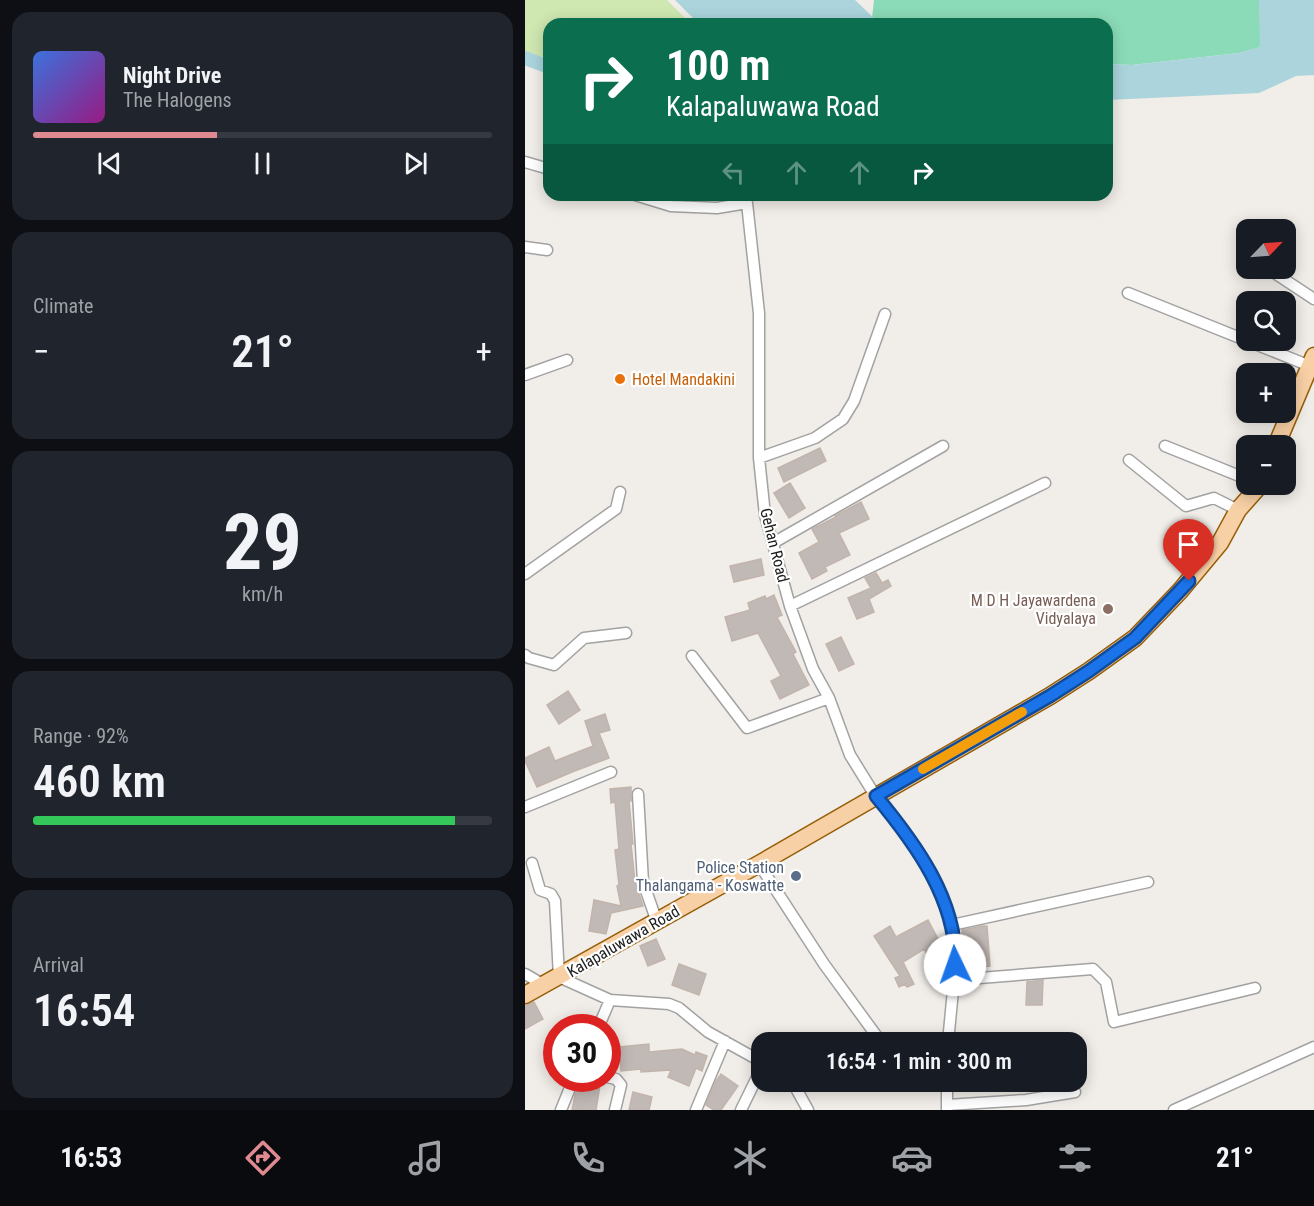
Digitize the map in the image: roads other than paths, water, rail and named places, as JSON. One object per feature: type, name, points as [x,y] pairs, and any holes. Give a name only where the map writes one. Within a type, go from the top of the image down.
[{"type":"main road","points":[[1281,435],[1312,361]]},
{"type":"main road","name":"Kalapaluwawa Road","points":[[525,995],[759,864],[1050,696],[1089,671],[1135,638],[1180,591],[1220,543],[1238,510],[1252,495]]},
{"type":"street","points":[[525,162],[543,167]]},
{"type":"street","name":"Gehan Road","points":[[655,201],[671,206],[717,208],[747,203],[759,313],[759,458],[765,515],[790,606],[813,669],[829,698],[850,756],[934,879],[952,925],[956,950],[949,1032]]},
{"type":"street","points":[[525,247],[547,250]]},
{"type":"street","points":[[1284,279],[1314,299]]},
{"type":"street","points":[[1128,293],[1312,361]]},
{"type":"street","points":[[759,458],[815,438],[843,419],[854,401],[885,315]]},
{"type":"street","points":[[525,375],[567,360]]},
{"type":"street","points":[[773,543],[943,446]]},
{"type":"street","points":[[1165,446],[1236,475]]},
{"type":"street","points":[[1129,460],[1187,506],[1214,498],[1238,510]]},
{"type":"street","points":[[790,606],[1045,483]]},
{"type":"street","points":[[525,574],[616,509],[620,492]]},
{"type":"street","points":[[525,655],[554,665],[584,638],[626,633]]},
{"type":"street","points":[[692,656],[747,728],[829,698]]},
{"type":"street","points":[[525,807],[611,772]]},
{"type":"street","points":[[638,794],[643,882],[657,922]]},
{"type":"street","points":[[532,863],[540,890],[551,894],[555,902],[552,981]]},
{"type":"street","points":[[759,864],[824,964],[874,1032]]},
{"type":"street","points":[[952,925],[1148,882]]},
{"type":"street","points":[[954,980],[1093,969],[1106,982],[1114,1022],[1255,988]]},
{"type":"street","points":[[525,975],[611,1000],[669,1004],[679,1008],[708,1032],[751,1056]]},
{"type":"street","points":[[604,1014],[611,1000]]},
{"type":"street","points":[[696,1110],[725,1041]]},
{"type":"street","points":[[1174,1110],[1314,1047]]},
{"type":"street","points":[[741,1110],[751,1090]]},
{"type":"street","points":[[561,1110],[568,1092]]},
{"type":"street","points":[[615,1110],[619,1092]]},
{"type":"street","points":[[798,1092],[808,1110]]},
{"type":"street","points":[[947,1092],[947,1108],[1026,1100],[1075,1092]]},
{"type":"water","points":[[675,0],[855,0],[874,18],[693,18]]},
{"type":"water","points":[[1259,0],[1314,0],[1314,75],[1296,76],[1259,93],[1113,100],[1113,64],[1132,65],[1239,53],[1260,47]]},
{"type":"waterway","points":[[525,58],[543,65]]},
{"type":"place","name":"Hotel Mandakini","points":[[620,379]]},
{"type":"place","name":"M D H Jayawardena Vidyalaya","points":[[1108,609]]},
{"type":"place","name":"Police Station Thalangama - Koswatte","points":[[796,876]]}]
